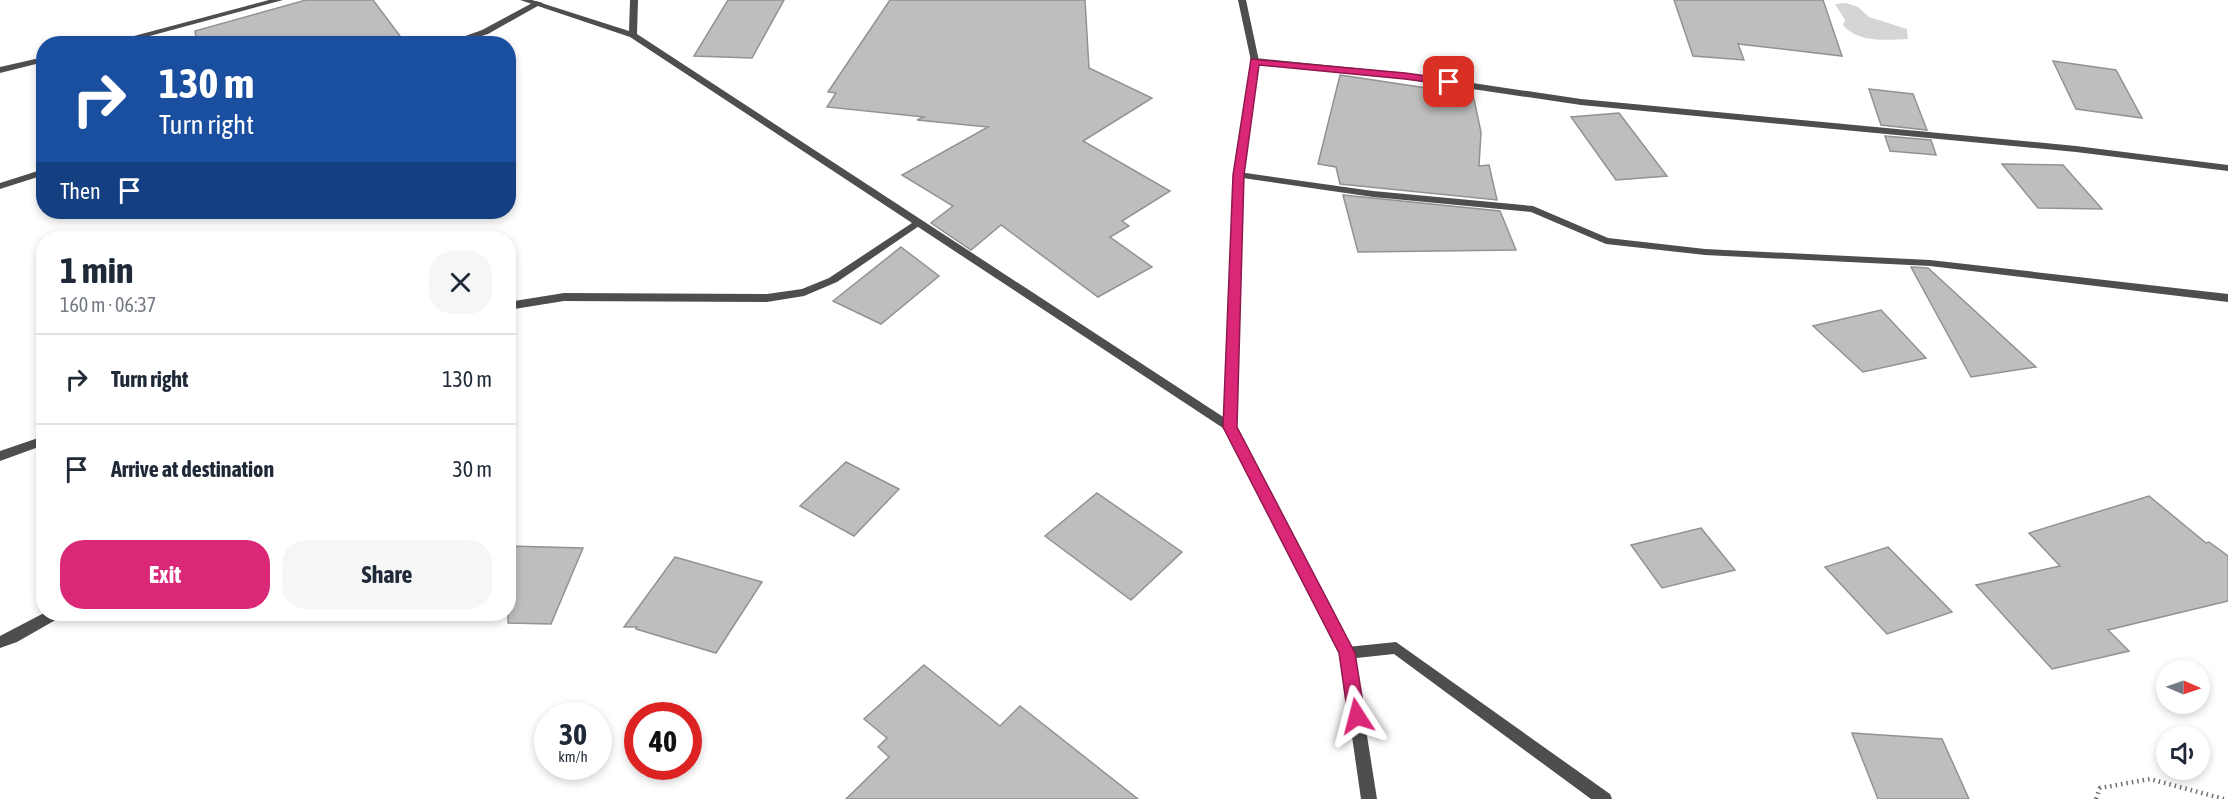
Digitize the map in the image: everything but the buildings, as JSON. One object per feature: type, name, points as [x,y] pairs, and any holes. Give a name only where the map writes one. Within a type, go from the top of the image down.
[{"type":"street","points":[[139,36],[279,0]]},
{"type":"street","points":[[524,0],[633,35],[1230,427],[1347,653],[1369,799]]},
{"type":"street","points":[[633,35],[634,0]]},
{"type":"street","points":[[1230,427],[1239,175],[1255,62],[1242,0]]},
{"type":"street","points":[[472,36],[485,32],[539,3]]},
{"type":"street","points":[[0,70],[36,61]]},
{"type":"street","points":[[1255,62],[1405,76],[1581,102],[2064,148],[2228,168]]},
{"type":"street","points":[[0,186],[36,175]]},
{"type":"street","points":[[1239,175],[1373,194],[1533,208],[1606,242],[1705,252],[1930,263],[2228,298]]},
{"type":"street","points":[[516,305],[564,297],[767,298],[804,292],[833,280],[918,222]]},
{"type":"street","points":[[0,456],[36,443]]},
{"type":"street","points":[[0,642],[12,638],[42,621]]},
{"type":"street","points":[[1347,653],[1396,648],[1604,799]]},
{"type":"path","points":[[2096,799],[2100,788],[2150,779],[2224,799]]},
{"type":"shaded area","points":[[1846,3],[1858,7],[1869,17],[1907,29],[1908,39],[1864,38],[1849,31],[1843,25],[1845,20],[1835,4]]},
{"type":"route","points":[[1357,716],[1347,653],[1230,427],[1239,175],[1255,62],[1449,82]]}]
